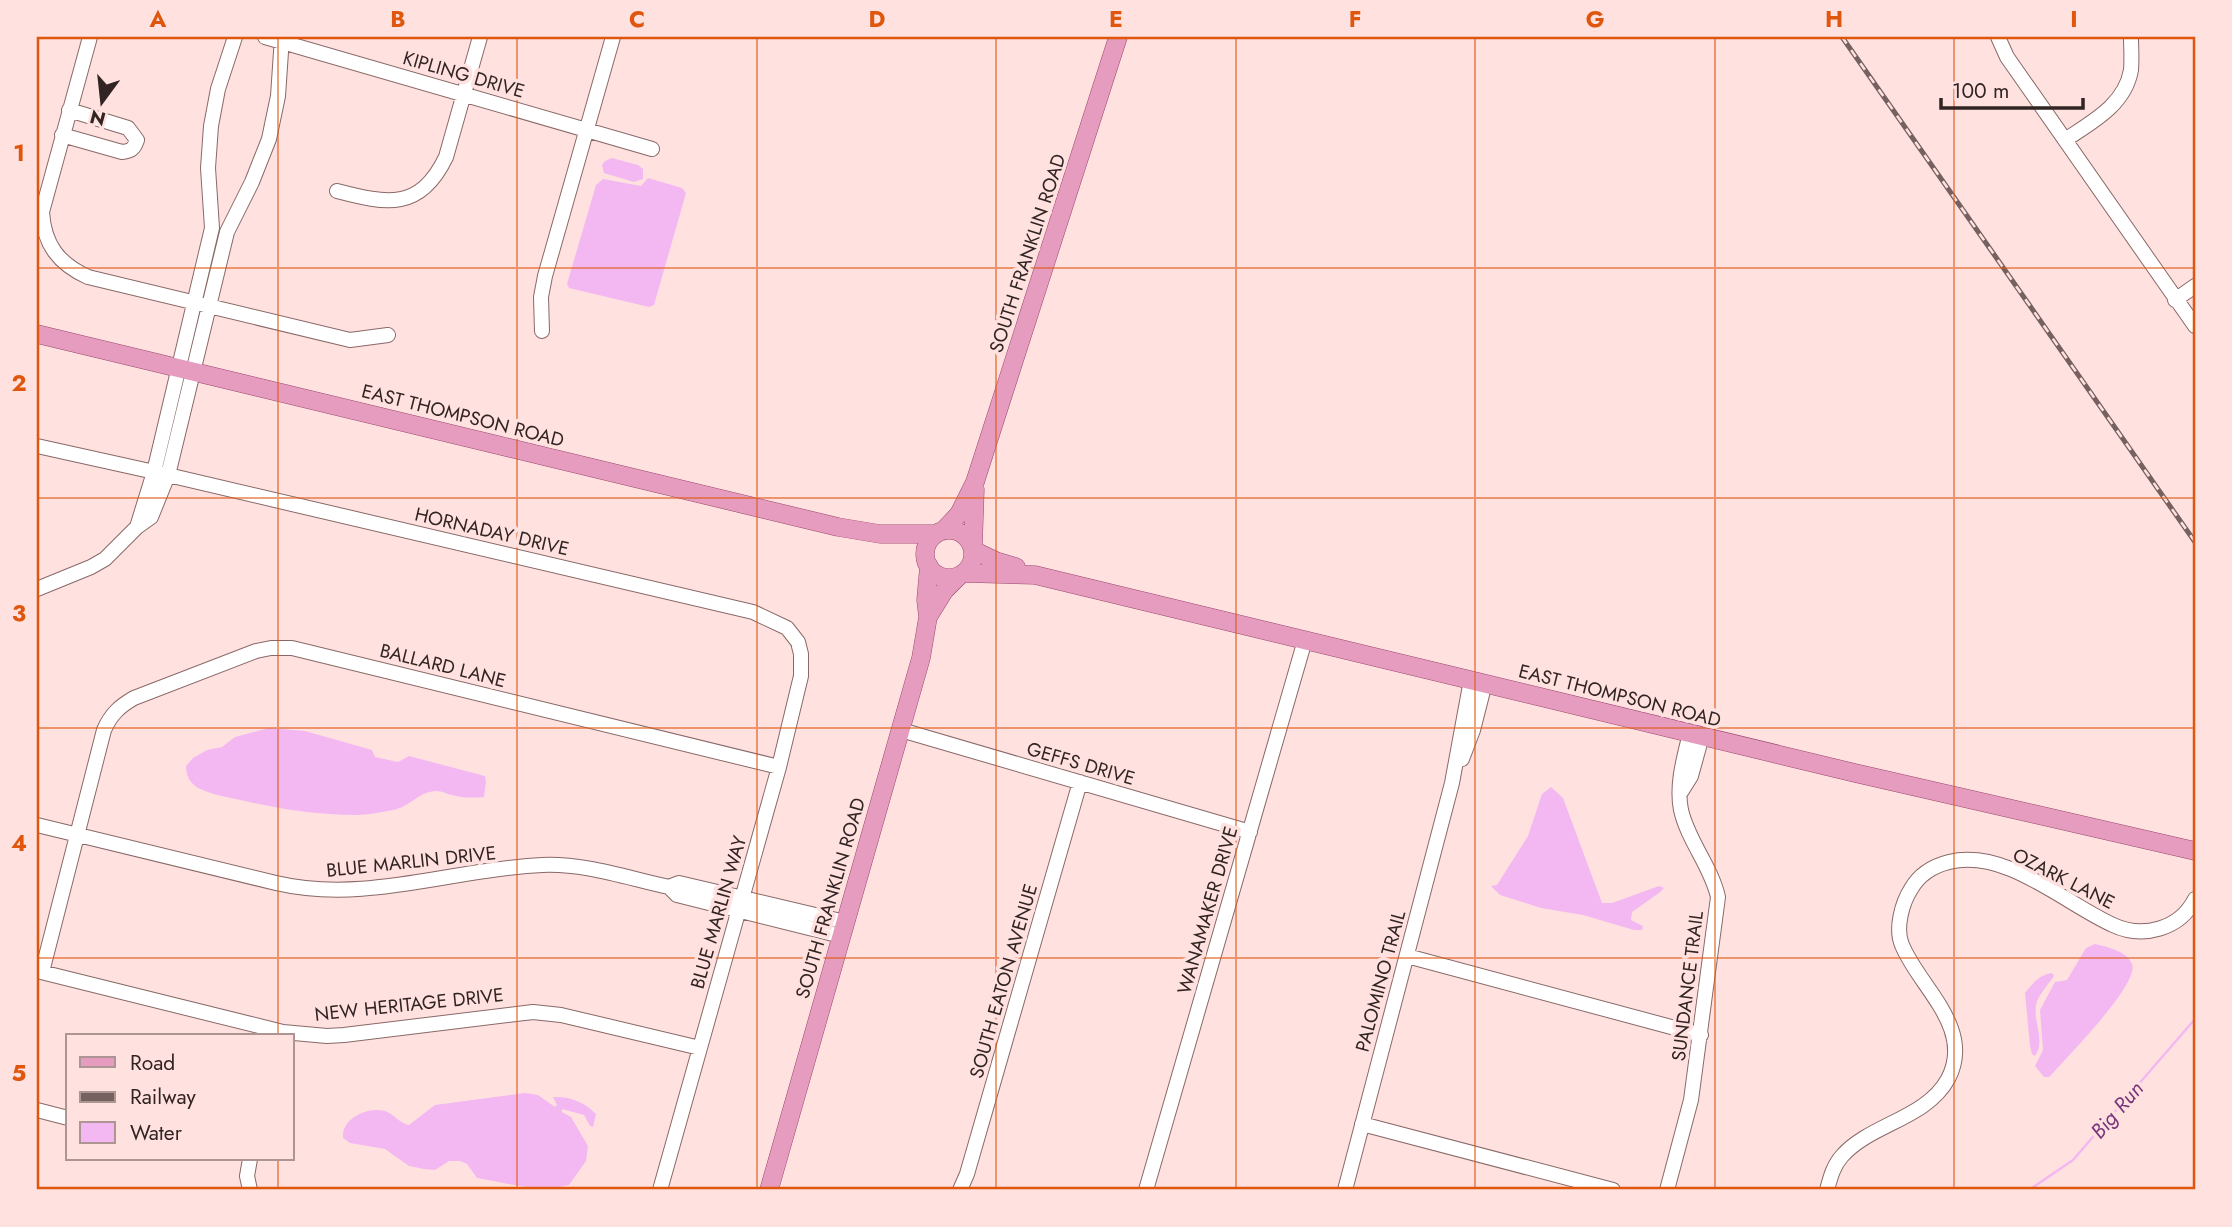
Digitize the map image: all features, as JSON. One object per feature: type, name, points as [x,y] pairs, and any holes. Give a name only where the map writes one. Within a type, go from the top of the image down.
[{"type":"main road","name":"SOUTH FRANKLIN ROAD","points":[[939,532],[959,514],[975,482],[1118,37]]},
{"type":"main road","name":"EAST THOMPSON ROAD","points":[[37,334],[838,527],[880,534],[939,532]]},
{"type":"main road","name":"SOUTH FRANKLIN ROAD","points":[[973,548],[975,482]]},
{"type":"main road","points":[[954,530],[961,533],[967,537],[973,548],[971,565],[961,575],[940,576],[927,563],[927,545],[939,532],[954,530]]},
{"type":"main road","name":"EAST THOMPSON ROAD","points":[[880,534],[908,546],[927,563]]},
{"type":"main road","name":"EAST THOMPSON ROAD","points":[[973,548],[996,561],[1035,575],[1696,735],[2195,851]]},
{"type":"main road","name":"SOUTH FRANKLIN ROAD","points":[[769,1190],[920,658],[928,617],[927,563]]},
{"type":"main road","name":"SOUTH FRANKLIN ROAD","points":[[928,617],[944,591],[961,575]]},
{"type":"main road","name":"EAST THOMPSON ROAD","points":[[961,575],[1035,575]]},
{"type":"street","points":[[90,37],[42,212],[48,243],[65,264],[88,277],[350,340],[388,335]]},
{"type":"street","points":[[37,589],[105,559],[151,517],[185,369],[194,302],[212,228],[208,168],[211,126],[218,89],[235,37]]},
{"type":"street","name":"KIPLING DRIVE","points":[[265,37],[282,39],[652,149]]},
{"type":"street","points":[[337,191],[386,202],[402,200],[427,186],[446,157],[480,37]]},
{"type":"street","points":[[542,331],[541,297],[545,276],[613,37]]},
{"type":"street","points":[[1998,37],[2007,57],[2195,326]]},
{"type":"street","points":[[2065,141],[2119,100],[2131,70],[2131,37]]},
{"type":"street","points":[[185,369],[209,306],[227,232],[252,182],[268,139],[278,96],[282,39]]},
{"type":"street","points":[[62,135],[122,152],[130,151],[137,139],[128,128],[69,110]]},
{"type":"street","points":[[2175,300],[2195,286]]},
{"type":"street","name":"HORNADAY DRIVE","points":[[37,446],[752,612],[787,628],[798,642]]},
{"type":"street","name":"WANAMAKER DRIVE","points":[[1146,1190],[1306,640]]},
{"type":"street","name":"BLUE MARLIN WAY","points":[[660,1190],[779,766],[801,676],[798,642]]},
{"type":"street","name":"BALLARD LANE","points":[[79,835],[104,730],[121,705],[256,651],[281,647],[779,766]]},
{"type":"street","name":"PALOMINO TRAIL","points":[[1345,1190],[1452,783],[1473,730],[1478,682]]},
{"type":"street","name":"GEFFS DRIVE","points":[[901,730],[1250,832]]},
{"type":"street","name":"SUNDANCE TRAIL","points":[[1667,1190],[1691,1100],[1718,897],[1713,877],[1682,812],[1681,792],[1691,776],[1696,735]]},
{"type":"street","name":"SOUTH EATON AVENUE","points":[[960,1190],[967,1174],[1080,782]]},
{"type":"street","name":"BLUE MARLIN DRIVE","points":[[37,825],[313,890],[352,890],[552,865],[587,868],[668,887],[679,883],[740,904],[843,929]]},
{"type":"street","points":[[39,972],[79,835]]},
{"type":"street","name":"OZARK LANE","points":[[1827,1190],[1840,1157],[1852,1147],[1928,1103],[1949,1077],[1954,1059],[1950,1023],[1901,944],[1899,925],[1903,908],[1910,889],[1923,874],[1941,864],[1959,859],[2003,866],[2029,877],[2115,926],[2140,932],[2161,929],[2179,919],[2195,899]]},
{"type":"street","points":[[1407,956],[1701,1035]]},
{"type":"street","name":"NEW HERITAGE DRIVE","points":[[39,972],[282,1034]]},
{"type":"street","name":"NEW HERITAGE DRIVE","points":[[294,1035],[344,1035],[533,1012],[561,1015],[700,1048]]},
{"type":"street","points":[[37,1110],[66,1117]]},
{"type":"street","points":[[1362,1124],[1613,1190]]},
{"type":"street","points":[[250,1160],[247,1176],[250,1190]]},
{"type":"water","points":[[612,158],[638,165],[643,169],[643,179],[634,182],[604,173],[602,165]]},
{"type":"water","points":[[648,178],[682,188],[686,193],[654,305],[649,307],[569,288],[567,284],[596,185],[603,179],[641,186]]},
{"type":"water","points":[[269,728],[305,731],[372,750],[375,757],[398,762],[409,756],[485,776],[484,797],[431,792],[393,810],[341,815],[298,811],[224,796],[198,788],[191,781],[186,766],[193,758],[207,750],[222,747],[235,737]]},
{"type":"water","points":[[1551,787],[1563,798],[1602,903],[1612,903],[1659,886],[1664,888],[1632,912],[1631,920],[1643,926],[1642,930],[1541,908],[1500,895],[1491,886],[1497,885],[1528,836],[1542,794]]},
{"type":"water","points":[[2095,944],[2126,956],[2132,964],[2132,973],[2101,1019],[2053,1073],[2044,1077],[2035,1066],[2043,1050],[2040,1010],[2055,982],[2067,980],[2086,948]]},
{"type":"water","points":[[2052,973],[2054,976],[2036,1005],[2039,1044],[2035,1056],[2030,1046],[2025,993],[2040,978]]},
{"type":"water","points":[[525,1093],[538,1095],[555,1107],[557,1105],[553,1097],[571,1099],[587,1106],[596,1114],[593,1127],[584,1115],[562,1109],[562,1112],[571,1117],[588,1146],[586,1161],[569,1185],[534,1188],[477,1178],[467,1164],[460,1161],[449,1161],[435,1170],[409,1166],[385,1149],[350,1143],[343,1138],[343,1131],[351,1120],[371,1110],[385,1111],[409,1125],[435,1105]]},
{"type":"waterway","name":"Big Run","points":[[2029,1190],[2073,1160],[2195,1019]]},
{"type":"railway","points":[[1842,37],[2195,542]]}]
